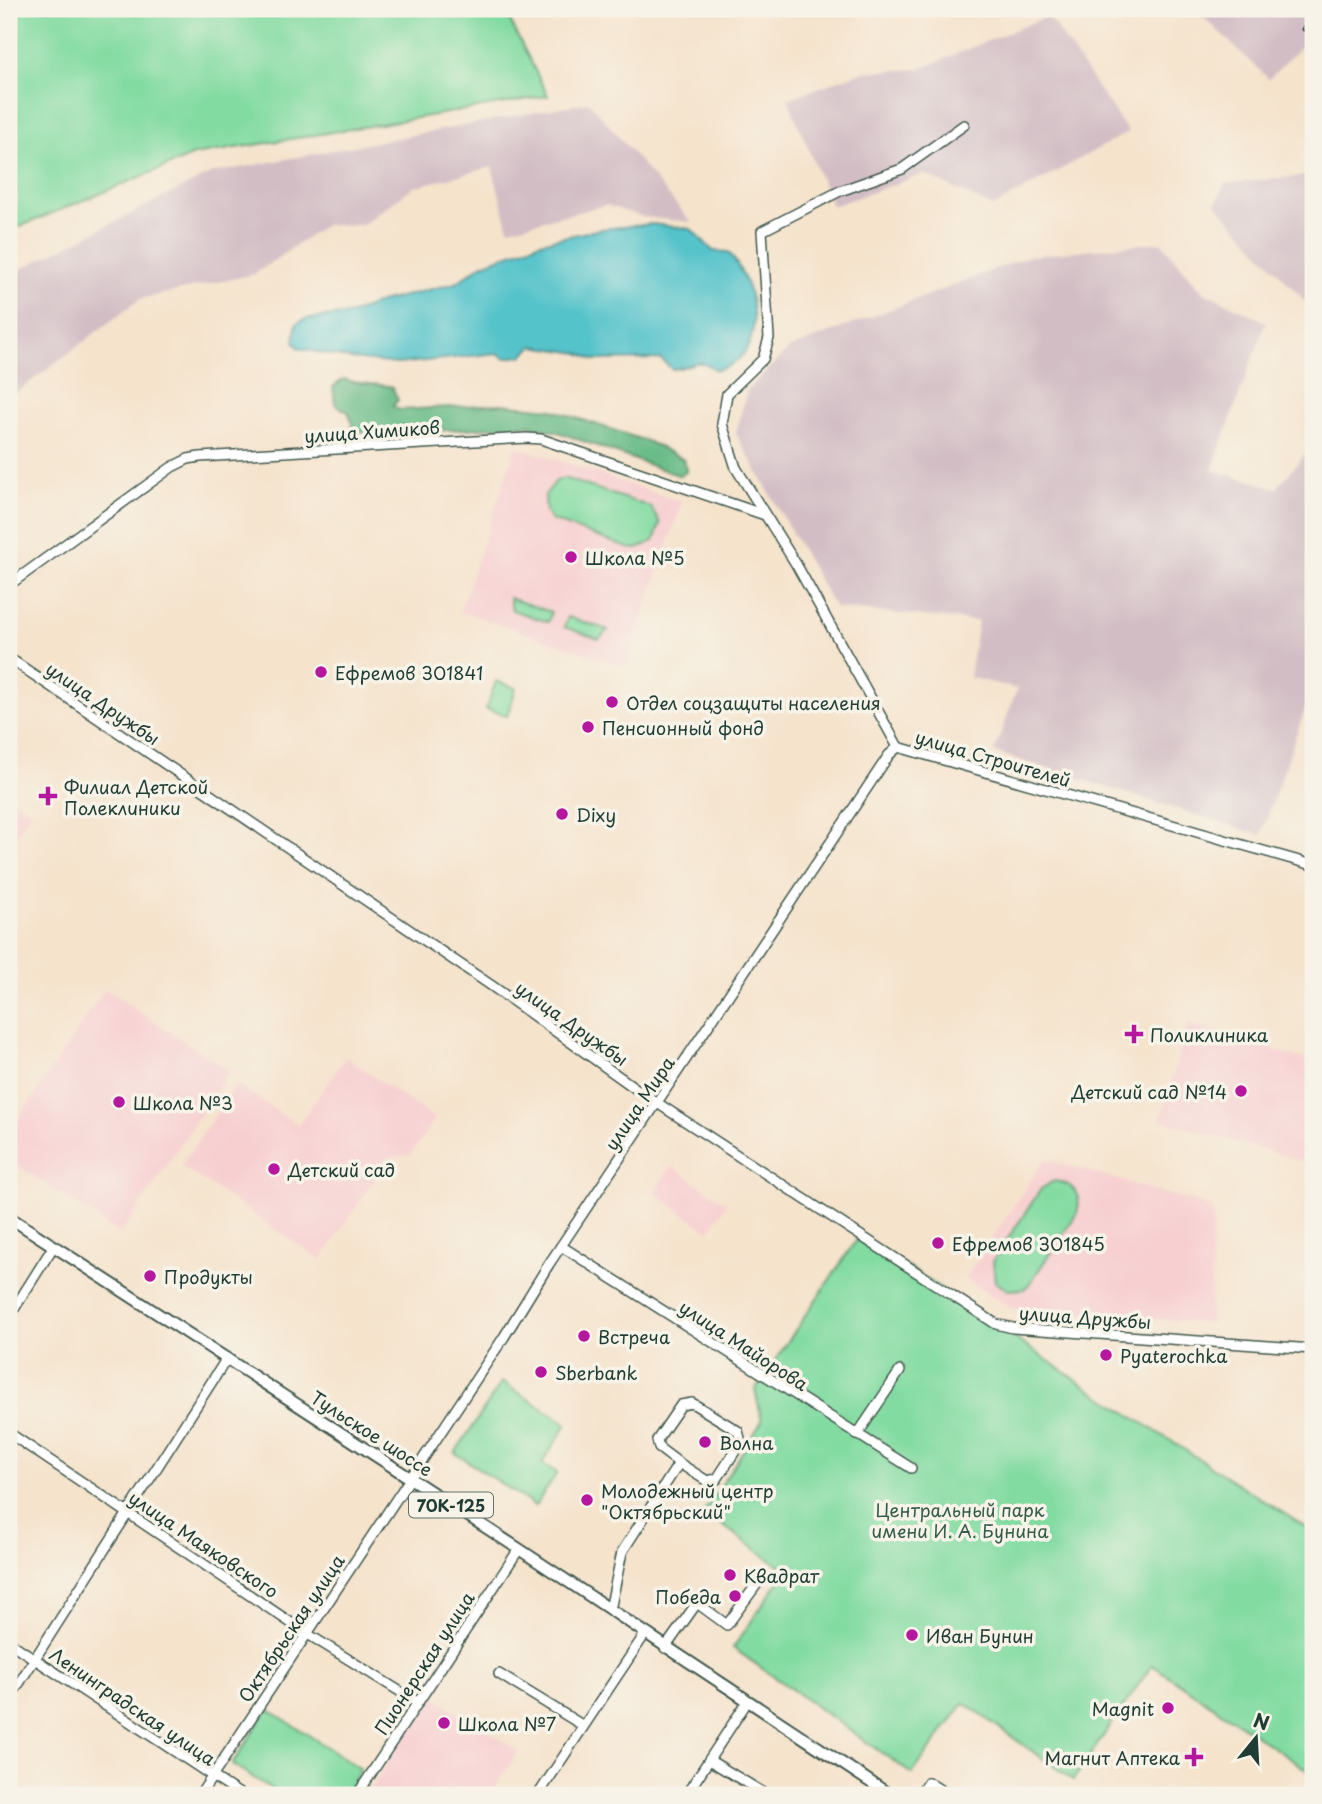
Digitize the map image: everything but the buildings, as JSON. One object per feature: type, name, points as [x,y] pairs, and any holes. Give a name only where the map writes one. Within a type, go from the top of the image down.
[{"type":"main road","name":"Тульское шоссе","points":[[9,1217],[519,1549],[890,1795]]},
{"type":"street","name":"улица Строителей","points":[[964,125],[902,169],[840,191],[762,231],[769,338],[763,359],[727,394],[722,424],[736,468],[796,564],[898,747],[1313,865]]},
{"type":"street","name":"улица Химиков","points":[[9,585],[188,458],[541,439],[766,515]]},
{"type":"street","name":"улица Дружбы","points":[[9,658],[658,1102],[996,1324],[1013,1328],[1313,1349]]},
{"type":"street","name":"улица Мира","points":[[409,1478],[889,755],[898,747]]},
{"type":"street","name":"улица Майорова","points":[[561,1246],[911,1468]]},
{"type":"street","points":[[9,1317],[53,1247]]},
{"type":"street","points":[[9,1699],[227,1359]]},
{"type":"street","points":[[857,1436],[900,1371]]},
{"type":"street","points":[[692,1403],[738,1432],[741,1442],[717,1479],[708,1480],[679,1463],[659,1448],[657,1440],[681,1405],[692,1403]]},
{"type":"street","name":"улица Маяковского","points":[[9,1433],[306,1633],[417,1702]]},
{"type":"street","points":[[610,1610],[622,1552],[679,1463]]},
{"type":"street","name":"Октябрьская улица","points":[[200,1795],[409,1478]]},
{"type":"street","name":"Пионерская улица","points":[[357,1795],[519,1549]]},
{"type":"street","points":[[665,1648],[697,1603],[727,1625],[757,1584]]},
{"type":"street","points":[[538,1795],[645,1634]]},
{"type":"street","name":"Ленинградская улица","points":[[9,1642],[241,1795]]},
{"type":"street","points":[[499,1674],[582,1726]]},
{"type":"street","points":[[686,1795],[747,1702]]},
{"type":"street","points":[[709,1760],[767,1795]]},
{"type":"street","points":[[919,1795],[928,1782],[948,1795]]},
{"type":"shaded area","points":[[1195,9],[1313,9],[1313,34],[1269,79]]},
{"type":"shaded area","points":[[1048,16],[1128,132],[993,207],[924,174],[832,206],[788,99],[861,72],[920,69]]},
{"type":"shaded area","points":[[589,102],[691,222],[643,217],[606,205],[509,229],[492,167],[413,187],[362,225],[325,225],[255,274],[140,299],[9,398],[9,275],[212,173]]},
{"type":"shaded area","points":[[1313,175],[1313,310],[1216,204],[1225,184]]},
{"type":"shaded area","points":[[1161,242],[1202,291],[1266,322],[1212,470],[1277,488],[1313,444],[1313,699],[1309,698],[1261,835],[994,752],[1017,689],[969,677],[978,621],[835,608],[736,434],[747,390],[790,348],[1030,256]]},
{"type":"shaded area","name":"Школа №5","points":[[516,446],[682,502],[626,667],[460,611]]},
{"type":"shaded area","points":[[9,797],[31,812],[9,847]]},
{"type":"shaded area","name":"Школа №3","points":[[105,989],[229,1071],[121,1234],[9,1160],[9,1133]]},
{"type":"shaded area","name":"Детский сад №14","points":[[1188,1024],[1313,1062],[1312,1164],[1160,1120]]},
{"type":"shaded area","name":"Детский сад","points":[[346,1057],[435,1119],[410,1155],[388,1158],[368,1172],[376,1177],[321,1260],[181,1166],[236,1084],[298,1125]]},
{"type":"shaded area","points":[[1045,1159],[1213,1207],[1210,1323],[1011,1308],[965,1279]]},
{"type":"shaded area","points":[[672,1166],[727,1204],[709,1231],[654,1193]]},
{"type":"shaded area","name":"Школа №7","points":[[431,1695],[519,1751],[491,1795],[367,1795]]},
{"type":"green space","points":[[9,9],[504,9],[548,96],[194,155],[9,231]]},
{"type":"green space","points":[[344,379],[392,387],[398,400],[393,406],[400,410],[501,404],[550,409],[649,442],[683,459],[687,471],[680,476],[558,432],[527,425],[370,435],[353,428],[349,413],[335,404],[333,387]]},
{"type":"green space","points":[[564,478],[651,507],[660,523],[654,541],[637,549],[628,548],[551,520],[546,513],[545,495],[556,481]]},
{"type":"green space","points":[[509,598],[551,612],[548,622],[512,610]]},
{"type":"green space","points":[[568,617],[608,630],[599,639],[564,627]]},
{"type":"green space","points":[[496,681],[516,688],[507,716],[486,709]]},
{"type":"green space","points":[[1054,1181],[1066,1184],[1075,1191],[1077,1213],[1030,1283],[1024,1289],[1008,1290],[995,1282],[993,1261],[1041,1189]]},
{"type":"green space","name":"Центральный парк имени И. А. Бунина","points":[[857,1239],[915,1271],[1096,1393],[1313,1532],[1313,1774],[1152,1665],[1073,1780],[964,1703],[912,1774],[733,1648],[786,1571],[704,1512],[762,1421],[755,1390]]},
{"type":"green space","points":[[502,1382],[567,1424],[542,1463],[557,1473],[535,1506],[455,1453]]},
{"type":"green space","points":[[268,1709],[361,1769],[345,1795],[281,1795],[232,1764]]},
{"type":"water","points":[[652,224],[691,229],[713,251],[728,252],[738,265],[746,282],[754,318],[752,336],[745,351],[734,363],[716,370],[703,363],[672,369],[661,359],[595,360],[579,353],[533,346],[522,356],[504,358],[498,353],[398,364],[351,359],[299,348],[294,342],[296,324],[305,319],[352,314],[380,302],[456,283],[483,264],[541,242],[601,229]]},
{"type":"railway","points":[[1304,29],[1313,20]]},
{"type":"place","name":"Школа №5","points":[[571,557]]},
{"type":"place","name":"Ефремов 301841","points":[[321,672]]},
{"type":"place","name":"Отдел соцзащиты населения","points":[[612,702]]},
{"type":"place","name":"Пенсионный фонд","points":[[588,727]]},
{"type":"place","name":"Филиал Детской Полеклиники","points":[[48,796]]},
{"type":"place","name":"Dixy","points":[[562,814]]},
{"type":"place","name":"Поликлиника","points":[[1134,1034]]},
{"type":"place","name":"Детский сад №14","points":[[1241,1091]]},
{"type":"place","name":"Школа №3","points":[[119,1102]]},
{"type":"place","name":"Детский сад","points":[[274,1169]]},
{"type":"place","name":"Ефремов 301845","points":[[938,1243]]},
{"type":"place","name":"Продукты","points":[[150,1276]]},
{"type":"place","name":"Встреча","points":[[584,1336]]},
{"type":"place","name":"Pyaterochka","points":[[1106,1355]]},
{"type":"place","name":"Sberbank","points":[[541,1372]]},
{"type":"place","name":"Волна","points":[[705,1442]]},
{"type":"place","name":"Молодежный центр \"Октябрьский\"","points":[[587,1500]]},
{"type":"place","name":"Квадрат","points":[[730,1575]]},
{"type":"place","name":"Победа","points":[[735,1596]]},
{"type":"place","name":"Иван Бунин","points":[[912,1635]]},
{"type":"place","name":"Magnit","points":[[1168,1708]]},
{"type":"place","name":"Школа №7","points":[[444,1723]]},
{"type":"place","name":"Магнит Аптека","points":[[1194,1757]]}]
